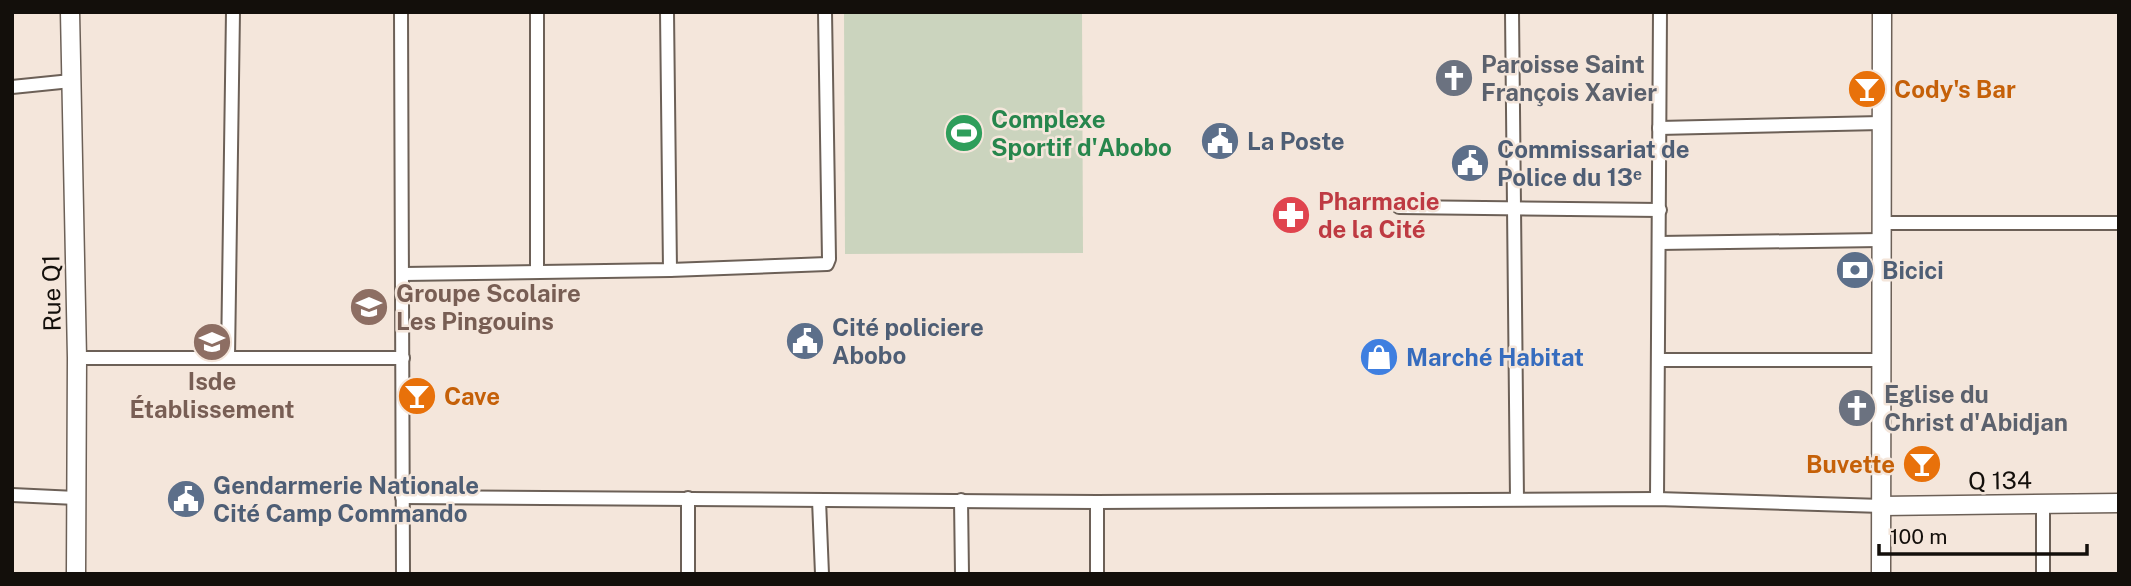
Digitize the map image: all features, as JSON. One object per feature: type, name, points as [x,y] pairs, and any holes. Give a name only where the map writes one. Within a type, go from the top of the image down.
[{"type":"street","name":"Rue Q1","points":[[70,12],[77,358],[76,574]]},
{"type":"street","points":[[228,358],[233,12]]},
{"type":"street","points":[[401,12],[404,274],[402,574]]},
{"type":"street","points":[[537,12],[537,270]]},
{"type":"street","points":[[667,12],[670,271]]},
{"type":"street","points":[[404,274],[537,270],[670,271],[827,264],[825,12]]},
{"type":"street","points":[[1512,12],[1517,499]]},
{"type":"street","points":[[1657,499],[1660,12]]},
{"type":"street","points":[[1881,574],[1882,12]]},
{"type":"street","points":[[12,87],[71,81]]},
{"type":"street","points":[[1659,128],[1881,123]]},
{"type":"street","points":[[1399,207],[1513,206],[1660,210]]},
{"type":"street","points":[[1659,243],[1880,231],[2119,223]]},
{"type":"street","points":[[77,358],[403,358]]},
{"type":"street","points":[[1658,360],[1880,360]]},
{"type":"street","points":[[12,495],[76,498]]},
{"type":"street","points":[[402,497],[1097,502],[1657,499],[1882,506]]},
{"type":"street","points":[[688,498],[688,574]]},
{"type":"street","points":[[819,500],[822,574]]},
{"type":"street","points":[[961,500],[961,574]]},
{"type":"street","points":[[1097,502],[1097,574]]},
{"type":"street","name":"Q 134","points":[[1882,506],[2119,503]]},
{"type":"street","points":[[2043,504],[2043,574]]},
{"type":"green space","name":"Complexe Sportif d'Abobo","points":[[844,12],[1082,12],[1083,253],[845,254]]},
{"type":"place","name":"Paroisse Saint François Xavier","points":[[1454,78]]},
{"type":"place","name":"Cody's Bar","points":[[1867,89]]},
{"type":"place","name":"Complexe Sportif d'Abobo","points":[[964,133]]},
{"type":"place","name":"La Poste","points":[[1220,141]]},
{"type":"place","name":"Commissariat de Police du 13ᵉ","points":[[1470,163]]},
{"type":"place","name":"Pharmacie de la Cité","points":[[1291,215]]},
{"type":"place","name":"Bicici","points":[[1855,270]]},
{"type":"place","name":"Groupe Scolaire Les Pingouins","points":[[369,307]]},
{"type":"place","name":"Cité policiere Abobo","points":[[805,341]]},
{"type":"place","name":"Isde Établissement","points":[[212,342]]},
{"type":"place","name":"Marché Habitat","points":[[1379,357]]},
{"type":"place","name":"Cave","points":[[417,396]]},
{"type":"place","name":"Eglise du Christ d'Abidjan","points":[[1857,408]]},
{"type":"place","name":"Buvette","points":[[1922,464]]},
{"type":"place","name":"Gendarmerie Nationale Cité Camp Commando","points":[[186,499]]}]
